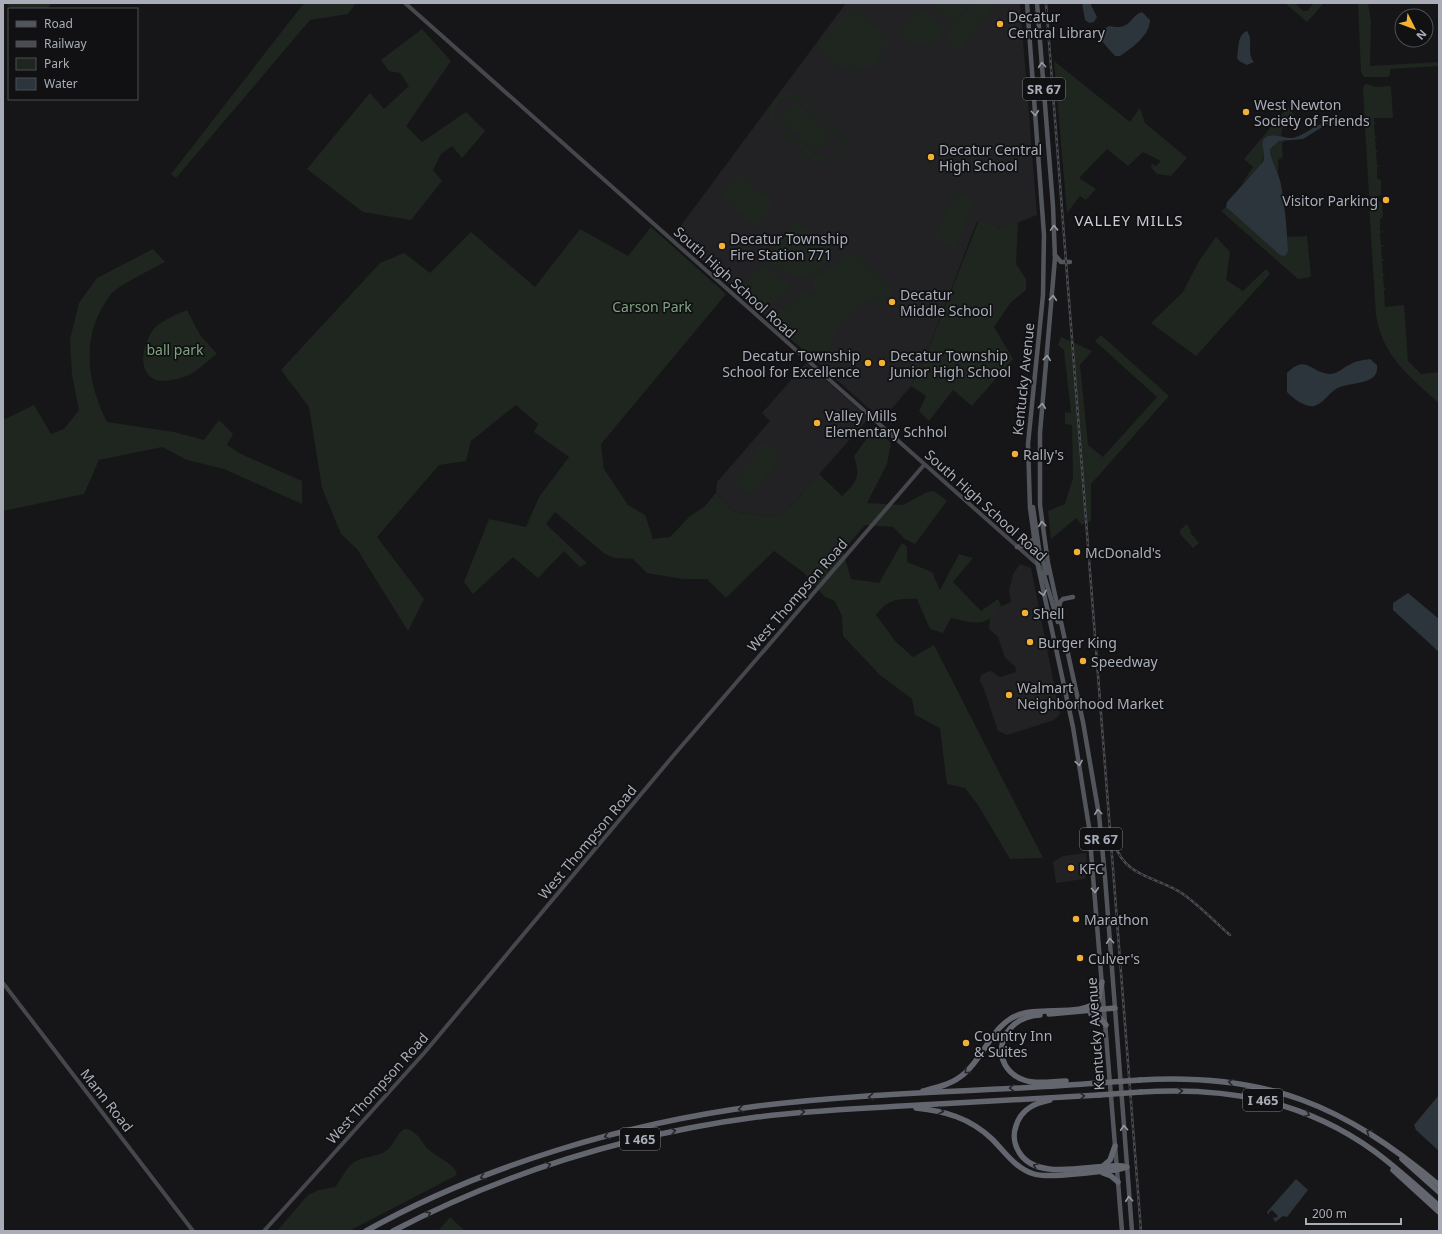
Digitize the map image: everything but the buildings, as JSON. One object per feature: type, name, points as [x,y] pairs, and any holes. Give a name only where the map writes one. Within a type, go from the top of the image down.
[{"type":"highway","name":"SR 67","points":[[1088,1008],[1098,1001],[1102,982]]},
{"type":"highway","points":[[910,1095],[942,1086],[961,1077],[973,1066],[999,1028],[1017,1015],[1030,1012],[1088,1008],[1104,1009]]},
{"type":"highway","points":[[1095,1083],[1086,1081],[1024,1080],[1010,1071],[1002,1055],[1004,1038],[1010,1027],[1019,1020],[1033,1015],[1114,1008]]},
{"type":"highway","points":[[1081,1012],[1097,1015],[1106,1025]]},
{"type":"highway","name":"I 465","points":[[366,1231],[425,1201],[484,1177],[563,1149],[631,1130],[700,1115],[756,1106],[1140,1080],[1208,1079],[1240,1083],[1275,1091],[1309,1102],[1340,1115],[1363,1128],[1396,1152],[1439,1192]]},
{"type":"highway","name":"I 465","points":[[393,1231],[441,1208],[504,1181],[566,1159],[620,1144],[695,1127],[758,1117],[805,1112],[1141,1092],[1205,1091],[1254,1098],[1311,1116],[1345,1133],[1374,1151],[1439,1206]]},
{"type":"highway","points":[[1064,1096],[1035,1104],[1022,1114],[1016,1123],[1015,1132],[1015,1143],[1020,1153],[1029,1163],[1042,1169],[1100,1169],[1126,1167]]},
{"type":"highway","points":[[902,1106],[937,1110],[964,1119],[986,1134],[1019,1166],[1034,1174],[1045,1176],[1100,1169],[1111,1158],[1115,1146]]},
{"type":"highway","points":[[1374,1151],[1439,1212]]},
{"type":"highway","points":[[1396,1152],[1439,1185]]},
{"type":"highway","points":[[1100,1169],[1118,1182]]},
{"type":"main road","name":"South High School Road","points":[[405,3],[1049,575]]},
{"type":"main road","name":"Kentucky Avenue","points":[[1026,3],[1044,235],[1043,295],[1028,444],[1029,498],[1039,567],[1082,778],[1093,864],[1122,1231]]},
{"type":"main road","name":"Kentucky Avenue","points":[[1037,3],[1053,206],[1055,254],[1041,423],[1039,466],[1042,520],[1049,575],[1083,722],[1097,805],[1106,884],[1114,1008],[1132,1231]]},
{"type":"main road","points":[[1055,254],[1061,262],[1070,262]]},
{"type":"main road","name":"West Thompson Road","points":[[264,1231],[425,1052],[673,756],[924,465]]},
{"type":"main road","points":[[1029,498],[1032,503],[1041,556],[1049,575]]},
{"type":"main road","points":[[1017,547],[1027,545],[1034,540]]},
{"type":"main road","points":[[1039,567],[1048,582],[1058,623],[1061,626]]},
{"type":"main road","points":[[1059,614],[1059,604],[1062,600],[1065,597],[1073,597]]},
{"type":"main road","name":"Mann Road","points":[[3,983],[193,1231]]},
{"type":"shaded area","points":[[846,3],[1020,3],[1037,215],[1007,227],[993,228],[979,220],[976,224],[921,368],[911,386],[882,420],[674,235]]},
{"type":"shaded area","points":[[806,363],[869,418],[789,508],[771,517],[733,511],[716,493],[717,482],[770,421],[762,413]]},
{"type":"shaded area","points":[[1020,564],[1031,568],[1060,714],[1054,720],[1007,735],[998,731],[980,681],[981,675],[991,671],[1000,677],[1016,672],[1015,666],[1005,658],[998,637],[989,629],[990,618],[993,612],[1001,606],[1011,602],[1009,591],[1013,574]]},
{"type":"shaded area","name":"KFC","points":[[1086,853],[1088,874],[1084,879],[1056,883],[1053,862],[1063,856]]},
{"type":"green space","points":[[6,3],[52,3],[48,8],[10,8]]},
{"type":"green space","points":[[304,3],[356,3],[348,14],[310,20],[176,178],[171,174]]},
{"type":"green space","points":[[929,3],[964,4],[959,18],[953,26]]},
{"type":"green space","points":[[973,3],[996,3],[959,50],[944,38]]},
{"type":"green space","points":[[1285,3],[1295,3],[1303,11],[1307,11],[1314,3],[1324,3],[1307,22]]},
{"type":"green space","points":[[1358,3],[1368,3],[1371,21],[1370,66],[1439,62],[1439,66],[1390,69],[1390,75],[1388,77],[1364,77],[1361,72]]},
{"type":"green space","points":[[855,8],[887,37],[887,47],[883,53],[870,66],[860,71],[852,71],[838,65],[826,55],[817,44],[850,9]]},
{"type":"green space","points":[[923,8],[946,29],[936,41],[925,44],[914,43],[904,39],[900,31],[919,9]]},
{"type":"green space","points":[[422,29],[451,61],[406,126],[422,142],[466,112],[485,131],[462,158],[452,146],[441,154],[433,170],[442,181],[411,220],[363,212],[307,169],[370,93],[384,109],[409,86],[400,73],[389,71],[381,60]]},
{"type":"green space","points":[[1054,61],[1130,122],[1140,108],[1145,123],[1187,158],[1171,176],[1157,174],[1151,167],[1152,164],[1156,166],[1161,161],[1143,152],[1128,166],[1107,149],[1079,178],[1096,189],[1086,200],[1080,196],[1067,213]]},
{"type":"green space","points":[[1367,84],[1376,87],[1391,86],[1393,118],[1374,118],[1374,122],[1377,123],[1374,124],[1375,136],[1378,137],[1375,138],[1376,150],[1379,151],[1376,152],[1377,165],[1380,166],[1377,167],[1377,179],[1381,180],[1381,194],[1379,196],[1371,197],[1369,195],[1363,90],[1364,85]]},
{"type":"green space","points":[[786,93],[793,93],[802,98],[851,142],[849,145],[843,140],[841,150],[836,158],[827,162],[814,160],[780,131],[772,121],[770,110],[772,103],[776,98]],"holes":[[[790,97],[799,101],[834,131],[838,138],[839,146],[835,153],[830,157],[823,158],[816,156],[777,122],[774,109],[778,102]]]},
{"type":"green space","points":[[794,102],[833,136],[818,153],[779,119]]},
{"type":"green space","points":[[1288,107],[1294,115],[1282,129],[1281,137],[1275,136],[1263,147],[1264,154],[1261,164],[1255,173],[1241,185],[1253,167],[1244,159]]},
{"type":"green space","points":[[1279,140],[1285,141],[1282,143],[1283,157],[1278,160],[1278,173],[1273,164],[1270,149]]},
{"type":"green space","points":[[740,174],[774,205],[755,228],[720,197]]},
{"type":"green space","points":[[955,192],[975,199],[955,248],[935,240]]},
{"type":"green space","points":[[1379,201],[1382,203],[1383,217],[1380,219],[1380,231],[1384,232],[1380,233],[1381,245],[1385,246],[1381,247],[1382,259],[1386,260],[1382,261],[1383,274],[1386,275],[1383,276],[1384,288],[1387,289],[1384,290],[1385,307],[1404,305],[1408,361],[1421,374],[1439,372],[1439,403],[1417,384],[1399,365],[1391,354],[1379,330],[1376,315],[1369,205],[1371,202]]},
{"type":"green space","points":[[1226,207],[1281,255],[1288,251],[1287,237],[1307,236],[1311,277],[1298,279],[1221,211]]},
{"type":"green space","points":[[979,220],[998,228],[1018,223],[1016,264],[1026,279],[1026,290],[1011,302],[994,327],[1013,359],[972,406],[953,390],[929,421],[919,411],[926,396],[911,386],[921,368]]},
{"type":"green space","points":[[793,223],[799,223],[833,250],[825,265],[813,274],[797,277],[780,271],[766,257]]},
{"type":"green space","name":"Carson Park","points":[[651,227],[726,294],[601,444],[604,469],[628,505],[645,515],[653,539],[670,537],[690,516],[704,507],[716,493],[733,511],[771,517],[789,508],[819,474],[842,496],[851,487],[856,479],[857,469],[854,456],[875,427],[891,443],[887,464],[867,503],[903,505],[927,492],[934,491],[947,501],[915,544],[905,539],[893,527],[865,525],[843,551],[851,579],[879,583],[902,543],[907,547],[907,562],[932,572],[940,590],[959,554],[973,558],[953,582],[981,611],[998,599],[1001,606],[986,621],[971,622],[951,618],[943,633],[930,629],[917,599],[899,599],[889,603],[876,615],[896,642],[913,657],[934,645],[1043,858],[1010,859],[978,805],[965,788],[947,784],[940,728],[915,715],[912,699],[880,675],[843,636],[842,616],[835,601],[825,597],[804,573],[774,551],[726,598],[707,579],[683,579],[647,573],[633,559],[615,558],[605,554],[555,512],[546,524],[587,563],[580,567],[564,551],[538,578],[513,557],[473,594],[464,582],[489,519],[526,527],[539,497],[569,457],[534,432],[538,424],[516,405],[471,441],[466,461],[439,465],[377,537],[424,599],[408,631],[357,549],[341,534],[322,488],[309,407],[281,370],[380,263],[404,253],[430,273],[471,232],[535,287],[580,229],[628,256]]},
{"type":"green space","points":[[1216,237],[1230,252],[1226,280],[1243,291],[1266,269],[1270,274],[1196,356],[1151,323],[1183,292],[1199,261]]},
{"type":"green space","points":[[153,249],[165,262],[112,293],[102,308],[95,324],[91,340],[91,373],[94,390],[107,422],[174,432],[204,440],[219,420],[233,434],[227,445],[241,454],[302,481],[302,504],[224,469],[187,460],[162,447],[99,460],[84,494],[3,511],[3,420],[34,405],[51,434],[64,429],[79,410],[72,375],[70,339],[79,303],[97,278]]},
{"type":"green space","points":[[850,251],[872,270],[893,292],[880,306],[870,299],[857,307],[835,330],[832,345],[819,364],[771,322],[799,293],[812,292],[814,279]]},
{"type":"green space","points":[[766,265],[791,286],[776,302],[762,311],[739,291],[760,266]]},
{"type":"green space","name":"ball park","points":[[187,310],[200,335],[217,354],[197,370],[184,377],[159,381],[155,380],[147,374],[143,362],[147,341],[156,327],[169,318]]},
{"type":"green space","points":[[1101,335],[1169,396],[1091,484],[1091,521],[1082,525],[1076,518],[1051,539],[1048,511],[1065,504],[1073,478],[1072,425],[1065,424],[1065,412],[1071,413],[1064,350],[1058,345],[1061,337],[1092,351],[1080,365],[1088,445],[1103,457],[1157,397],[1095,341]]},
{"type":"green space","points":[[765,441],[783,455],[751,497],[732,483]]},
{"type":"green space","points":[[1187,524],[1191,531],[1190,532],[1199,543],[1193,548],[1180,534],[1180,530]]},
{"type":"green space","points":[[405,1129],[416,1134],[428,1149],[451,1165],[457,1173],[455,1176],[349,1231],[277,1231],[308,1195],[319,1190],[335,1187],[352,1164],[358,1160],[384,1152],[390,1148],[400,1133]]},
{"type":"green space","points":[[450,1217],[465,1231],[438,1231]]},
{"type":"water","points":[[1082,3],[1090,3],[1097,17],[1094,22],[1089,23],[1085,20]]},
{"type":"water","points":[[1142,12],[1150,20],[1144,36],[1140,41],[1120,56],[1115,56],[1100,39],[1104,29],[1109,26],[1122,27]]},
{"type":"water","points":[[1247,31],[1250,38],[1251,55],[1254,62],[1247,65],[1239,61],[1237,58],[1240,39]]},
{"type":"water","points":[[1342,122],[1327,124],[1303,139],[1279,141],[1270,149],[1280,180],[1286,218],[1288,251],[1285,256],[1280,255],[1226,207],[1227,202],[1263,162],[1264,139],[1274,135],[1293,138],[1324,123]]},
{"type":"water","points":[[1370,359],[1377,365],[1377,372],[1373,377],[1362,382],[1336,389],[1317,405],[1307,406],[1296,400],[1287,392],[1287,373],[1299,365],[1304,364],[1322,373],[1332,374],[1346,366]]},
{"type":"water","points":[[1408,593],[1439,619],[1439,652],[1393,610],[1393,603]]},
{"type":"water","points":[[1439,1095],[1439,1151],[1416,1130],[1414,1125]]},
{"type":"water","points":[[1296,1179],[1308,1190],[1287,1217],[1283,1216],[1275,1222],[1273,1217],[1276,1218],[1278,1216],[1272,1210],[1269,1212],[1269,1215],[1267,1212]]},
{"type":"railway","points":[[1046,3],[1141,1231]]},
{"type":"railway","points":[[1114,843],[1119,855],[1126,864],[1143,875],[1183,894],[1230,935]]},
{"type":"place","name":"Decatur Central Library","points":[[1000,24]]},
{"type":"place","name":"West Newton Society of Friends","points":[[1246,112]]},
{"type":"place","name":"Decatur Central High School","points":[[931,157]]},
{"type":"place","name":"Visitor Parking","points":[[1386,200]]},
{"type":"place","name":"Decatur Township Fire Station 771","points":[[722,246]]},
{"type":"place","name":"Decatur Middle School","points":[[892,302]]},
{"type":"place","name":"Decatur Township School for Excellence","points":[[868,363]]},
{"type":"place","name":"Decatur Township Junior High School","points":[[882,363]]},
{"type":"place","name":"Valley Mills Elementary Schhol","points":[[817,423]]},
{"type":"place","name":"Rally's","points":[[1015,454]]},
{"type":"place","name":"McDonald's","points":[[1077,552]]},
{"type":"place","name":"Shell","points":[[1025,613]]},
{"type":"place","name":"Burger King","points":[[1030,642]]},
{"type":"place","name":"Speedway","points":[[1083,661]]},
{"type":"place","name":"Walmart Neighborhood Market","points":[[1009,695]]},
{"type":"place","name":"KFC","points":[[1071,868]]},
{"type":"place","name":"Marathon","points":[[1076,919]]},
{"type":"place","name":"Culver's","points":[[1080,958]]},
{"type":"place","name":"Country Inn & Suites","points":[[966,1043]]},
{"type":"district","name":"VALLEY MILLS","points":[[1129,220]]}]
